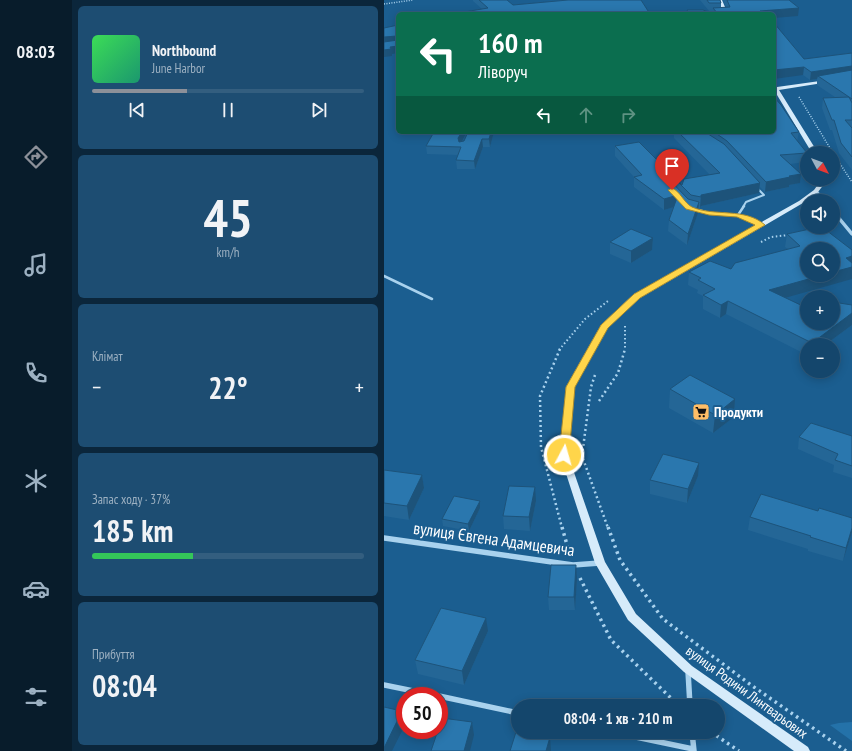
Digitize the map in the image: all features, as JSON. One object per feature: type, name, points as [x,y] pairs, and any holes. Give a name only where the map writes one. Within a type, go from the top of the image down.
[{"type":"main road","points":[[720,0],[726,12]]},
{"type":"main road","points":[[776,87],[830,80]]},
{"type":"main road","points":[[776,89],[811,146]]},
{"type":"main road","name":"вулиця Родини Линтварьових","points":[[804,751],[688,669],[632,617],[600,563],[564,455],[570,387],[604,327],[637,296],[801,202],[816,191],[820,186]]},
{"type":"street","points":[[840,219],[852,234]]},
{"type":"street","name":"вулиця Євгена Адамцевича","points":[[384,538],[573,565],[600,563]]},
{"type":"street","points":[[688,669],[690,699]]},
{"type":"street","points":[[384,685],[396,687]]},
{"type":"street","points":[[448,698],[511,712]]},
{"type":"street","points":[[644,739],[694,750],[693,739]]},
{"type":"lane","points":[[738,215],[746,202],[764,195],[754,185]]},
{"type":"lane","points":[[689,208],[709,213],[738,215],[761,225]]},
{"type":"lane","points":[[384,276],[432,299]]},
{"type":"path","points":[[384,4],[413,0]]},
{"type":"path","points":[[798,92],[798,97],[829,146]]},
{"type":"path","points":[[840,164],[852,182]]},
{"type":"path","points":[[840,229],[848,229]]},
{"type":"path","points":[[757,244],[771,237],[791,235]]},
{"type":"path","points":[[610,300],[585,319],[560,348],[540,396],[541,447],[557,511],[573,565],[611,640],[671,699]]},
{"type":"path","points":[[620,331],[630,320]]},
{"type":"path","points":[[599,401],[618,373],[625,351],[625,325]]},
{"type":"path","points":[[597,368],[591,387],[582,456],[620,560],[663,619],[751,685],[846,751]]},
{"type":"path","points":[[721,739],[739,751]]},
{"type":"shaded area","points":[[852,722],[852,741],[830,725],[839,723]]},
{"type":"building","points":[[479,0],[507,0],[513,5],[568,0],[641,0],[649,12],[464,12],[488,8]]},
{"type":"building","points":[[707,0],[720,0],[721,3],[709,3]]},
{"type":"building","points":[[727,0],[789,0],[799,8],[760,11],[761,12],[716,12],[713,8],[730,7]]},
{"type":"building","points":[[687,10],[703,10],[708,12],[688,12]]},
{"type":"building","points":[[396,25],[396,36],[384,37],[384,28]]},
{"type":"building","points":[[776,25],[804,59],[852,53],[852,66],[811,72],[804,67],[776,70]]},
{"type":"building","points":[[396,40],[396,46],[384,50],[384,42]]},
{"type":"building","points":[[852,70],[852,99],[818,76]]},
{"type":"building","points":[[849,97],[852,103],[852,120],[845,120],[852,128],[852,157],[841,143],[834,120],[832,120],[823,98]]},
{"type":"building","points":[[776,99],[799,132],[791,133],[801,146],[800,146],[800,154],[780,155],[800,174],[766,182],[727,141],[717,134],[776,134]]},
{"type":"building","points":[[433,134],[461,134],[458,138],[459,142],[464,141],[467,134],[490,134],[489,139],[482,139],[474,161],[456,160],[461,147],[426,146]]},
{"type":"building","points":[[680,134],[708,134],[724,144],[760,183],[701,195],[701,197],[691,195],[665,169],[662,168],[662,172],[688,199],[699,202],[688,234],[669,220],[678,195],[664,199],[634,177],[642,175],[615,146],[639,142],[682,185],[684,179],[720,173]]},
{"type":"building","points":[[631,229],[653,238],[631,251],[610,242]]},
{"type":"building","points":[[800,231],[800,234],[831,234],[852,250],[852,256],[846,258],[852,263],[852,267],[840,270],[840,242],[800,242],[800,246],[787,234]]},
{"type":"building","points":[[800,246],[800,281],[769,290],[800,305],[800,330],[829,330],[819,338],[802,338],[728,301],[721,305],[703,295],[715,289],[698,280],[701,278],[689,272],[710,261],[731,269],[735,263]]},
{"type":"building","points":[[840,303],[852,305],[852,313],[840,322]]},
{"type":"building","points":[[690,375],[735,399],[715,415],[670,389]]},
{"type":"building","points":[[811,423],[852,436],[852,466],[835,460],[838,454],[799,437]]},
{"type":"building","points":[[663,454],[699,463],[688,489],[650,480]]},
{"type":"building","points":[[384,470],[422,475],[407,506],[384,503]]},
{"type":"building","points":[[509,486],[535,487],[529,517],[503,516]]},
{"type":"building","points":[[761,494],[818,511],[819,508],[852,518],[852,528],[846,548],[750,517]]},
{"type":"building","points":[[454,496],[480,501],[468,524],[442,519]]},
{"type":"building","points":[[551,565],[576,565],[574,597],[548,597]]},
{"type":"building","points":[[441,608],[486,618],[462,671],[415,660]]},
{"type":"building","points":[[384,707],[396,710],[396,723],[384,748]]},
{"type":"building","points":[[448,719],[472,722],[464,751],[431,751],[435,739],[448,739]]},
{"type":"building","points":[[514,739],[549,739],[546,751],[510,751]]},
{"type":"place","name":"Продукти","points":[[701,412]]},
{"type":"route","points":[[564,455],[570,387],[604,327],[637,296],[761,225],[738,215],[709,213],[689,208],[672,190]]}]
